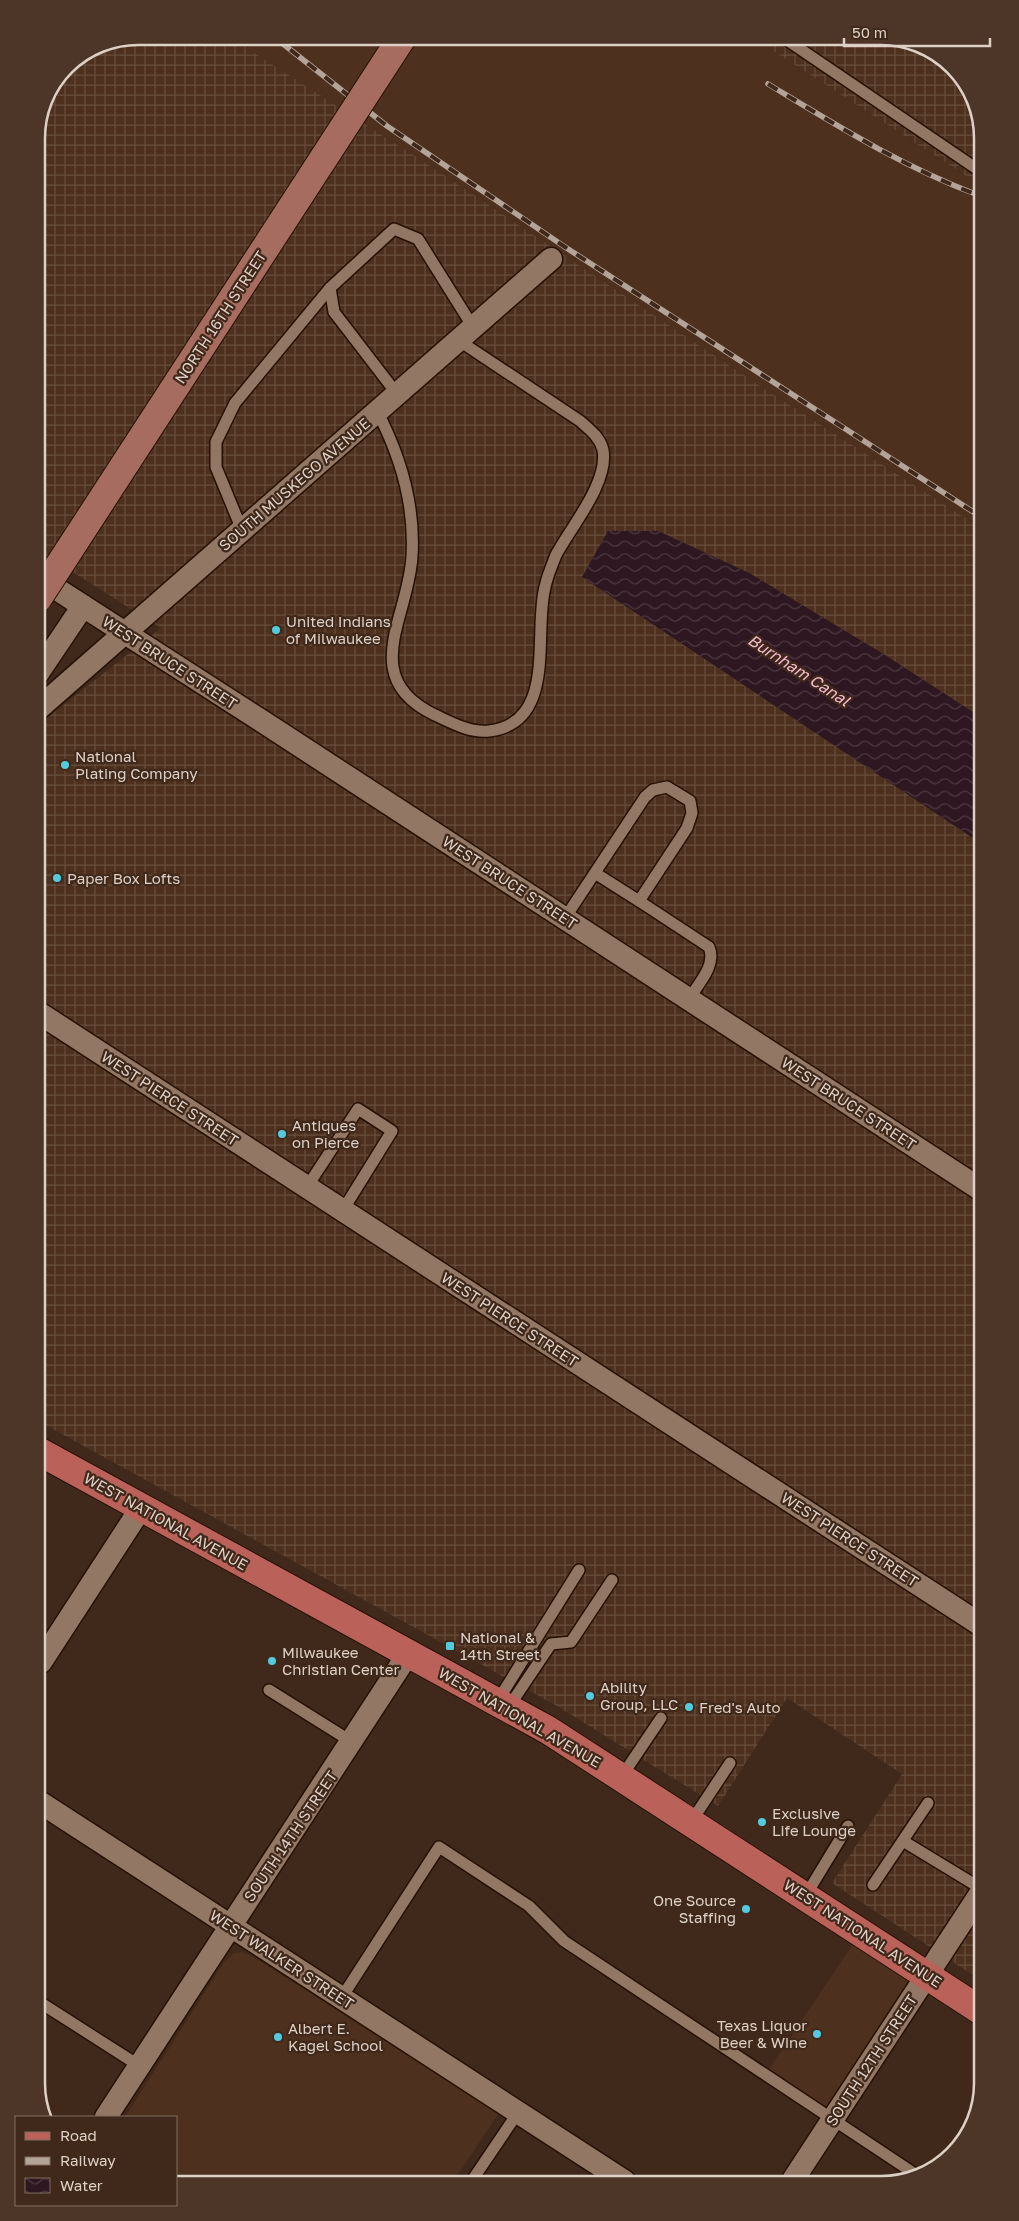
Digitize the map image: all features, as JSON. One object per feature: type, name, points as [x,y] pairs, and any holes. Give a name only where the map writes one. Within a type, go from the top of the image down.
[{"type":"main road","name":"NORTH 16TH STREET","points":[[45,587],[397,45]]},
{"type":"main road","name":"WEST NATIONAL AVENUE","points":[[45,1455],[503,1705],[622,1776],[974,2007]]},
{"type":"street","name":"SOUTH MUSKEGO AVENUE","points":[[45,703],[551,258]]},
{"type":"street","name":"WEST BRUCE STREET","points":[[45,582],[974,1185]]},
{"type":"street","points":[[45,661],[83,606]]},
{"type":"street","name":"WEST PIERCE STREET","points":[[45,1017],[974,1620]]},
{"type":"street","points":[[45,1654],[141,1508]]},
{"type":"street","name":"SOUTH 14TH STREET","points":[[107,2116],[138,2065],[352,1742],[408,1654]]},
{"type":"street","name":"WEST WALKER STREET","points":[[45,1806],[616,2176]]},
{"type":"street","name":"SOUTH 12TH STREET","points":[[796,2176],[974,1902]]},
{"type":"lane","points":[[794,45],[974,166]]},
{"type":"lane","points":[[242,530],[216,467],[216,442],[235,403],[330,288],[394,229],[418,238],[466,333],[580,421],[596,437],[603,451],[600,475],[585,509],[556,555],[544,588],[540,623],[540,667],[533,696],[519,719],[496,730],[482,732],[461,727],[428,712],[404,694],[396,676],[392,656],[392,640],[407,595],[412,555],[410,523],[399,458],[378,411]]},
{"type":"lane","points":[[330,288],[334,312],[397,394]]},
{"type":"lane","points":[[565,918],[645,797],[652,790],[667,787],[685,796],[692,806],[691,819],[639,901]]},
{"type":"lane","points":[[595,873],[709,947],[711,952],[709,967],[689,999]]},
{"type":"lane","points":[[307,1187],[358,1109],[392,1131],[343,1210]]},
{"type":"lane","points":[[503,1705],[579,1570]]},
{"type":"lane","points":[[503,1705],[551,1644],[571,1642],[612,1580]]},
{"type":"lane","points":[[269,1690],[352,1742]]},
{"type":"lane","points":[[622,1776],[661,1718]]},
{"type":"lane","points":[[691,1822],[730,1763]]},
{"type":"lane","points":[[873,1885],[928,1803]]},
{"type":"lane","points":[[806,1895],[848,1826]]},
{"type":"lane","points":[[903,1841],[974,1885]]},
{"type":"lane","points":[[342,1997],[439,1847],[529,1906],[564,1940],[911,2171]]},
{"type":"lane","points":[[45,2005],[138,2065]]},
{"type":"lane","points":[[475,2176],[519,2112]]},
{"type":"shaded area","points":[[241,45],[764,45],[974,181],[974,523],[759,385],[435,169]]},
{"type":"shaded area","points":[[242,45],[435,169],[759,385],[974,523],[974,713],[885,655],[749,573],[658,531],[582,577],[974,839],[974,1976],[832,1883],[902,1774],[787,1698],[718,1806],[557,1706],[45,1425],[45,719],[161,628],[45,554],[45,132],[52,102],[64,81],[91,57],[114,48],[126,46]]},
{"type":"shaded area","points":[[764,45],[887,45],[905,48],[928,57],[955,81],[962,91],[969,108],[974,138],[974,181]]},
{"type":"shaded area","points":[[861,1932],[927,1975],[832,2120],[765,2075]]},
{"type":"shaded area","name":"Albert E. Kagel School","points":[[241,1952],[250,1955],[499,2113],[457,2176],[178,2176],[178,2116],[126,2116],[225,1961],[234,1953]]},
{"type":"water","name":"Burnham Canal","points":[[608,531],[658,531],[749,573],[885,655],[974,713],[974,839],[582,577]]},
{"type":"railway","points":[[284,45],[387,126],[565,247],[974,512]]},
{"type":"railway","points":[[768,84],[845,130],[923,172],[974,193]]},
{"type":"place","name":"United Indians of Milwaukee","points":[[276,630]]},
{"type":"place","name":"National Plating Company","points":[[65,765]]},
{"type":"place","name":"Paper Box Lofts","points":[[57,878]]},
{"type":"place","name":"Antiques on Pierce","points":[[282,1134]]},
{"type":"place","name":"National & 14th Street","points":[[450,1646]]},
{"type":"place","name":"Milwaukee Christian Center","points":[[272,1661]]},
{"type":"place","name":"Ability Group, LLC","points":[[590,1696]]},
{"type":"place","name":"Fred's Auto","points":[[689,1707]]},
{"type":"place","name":"Exclusive Life Lounge","points":[[762,1822]]},
{"type":"place","name":"One Source Staffing","points":[[746,1909]]},
{"type":"place","name":"Texas Liquor Beer & Wine","points":[[817,2034]]},
{"type":"place","name":"Albert E. Kagel School","points":[[278,2037]]}]
